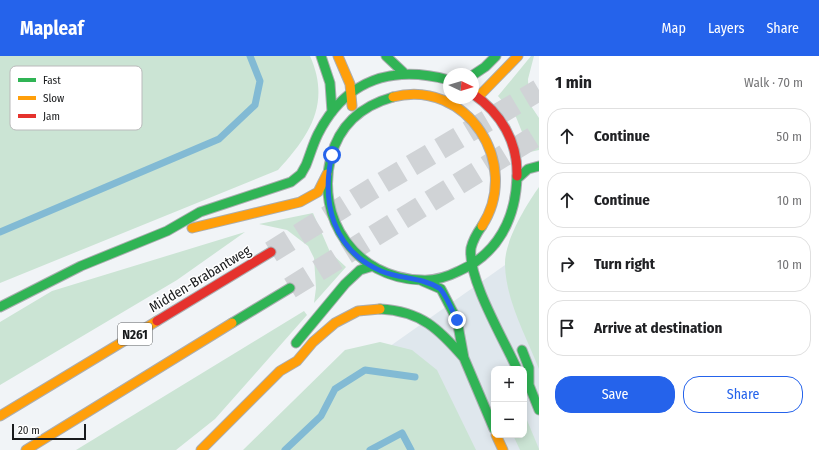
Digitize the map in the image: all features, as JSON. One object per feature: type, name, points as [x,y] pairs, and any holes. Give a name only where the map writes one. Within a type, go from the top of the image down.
[{"type":"main road","points":[[320,56],[327,70],[334,97],[332,112]]},
{"type":"main road","points":[[338,56],[350,84],[353,118]]},
{"type":"main road","points":[[386,56],[403,72]]},
{"type":"main road","points":[[479,71],[496,56]]},
{"type":"main road","points":[[479,91],[518,56]]},
{"type":"main road","points":[[0,307],[81,266],[167,231],[200,212],[291,182],[301,174],[321,127],[332,112],[351,94],[377,78],[387,74],[403,72],[428,74],[443,78]]},
{"type":"main road","points":[[167,231],[200,227],[300,202],[318,192],[327,174],[340,134],[353,118],[380,102],[412,95],[428,96],[443,101]]},
{"type":"main road","points":[[420,280],[439,279],[472,264],[487,254],[494,246],[513,208],[517,193],[515,154],[505,127],[491,108],[479,98]]},
{"type":"main road","points":[[451,104],[462,110],[479,128],[491,152],[496,171],[494,199],[472,242],[472,264],[516,366]]},
{"type":"main road","points":[[517,179],[528,169],[539,166]]},
{"type":"main road","points":[[327,174],[329,211],[335,225],[349,246],[362,259],[381,271],[420,280],[441,289],[457,320],[464,358],[491,422]]},
{"type":"main road","points":[[491,263],[494,246]]},
{"type":"main road","name":"Midden-Brabantweg","points":[[0,416],[271,252]]},
{"type":"main road","points":[[280,371],[289,351],[345,284],[360,270],[374,266]]},
{"type":"main road","points":[[26,450],[290,288]]},
{"type":"main road","points":[[201,450],[280,371],[297,361],[313,342],[335,323],[358,311],[370,309],[394,310],[417,316],[445,336],[464,358]]},
{"type":"main road","points":[[518,339],[529,368],[527,377]]},
{"type":"main road","points":[[527,384],[539,410]]},
{"type":"main road","points":[[497,438],[503,450]]},
{"type":"shaded area","points":[[539,241],[539,450],[255,450],[352,373]]},
{"type":"green space","points":[[0,56],[310,56],[316,73],[318,89],[318,103],[314,118],[308,131],[299,144],[278,170],[0,283]]},
{"type":"green space","points":[[531,56],[534,56],[528,79],[529,103],[539,118],[539,150],[530,152],[516,117],[498,96]]},
{"type":"green space","points":[[539,187],[539,369],[513,305],[506,278],[505,265],[508,246],[512,235],[522,214]]},
{"type":"green space","points":[[313,213],[330,252],[346,267],[314,303],[316,288],[314,258],[308,246],[287,230],[259,224]]},
{"type":"green space","points":[[245,232],[177,280],[0,385],[0,322],[52,291]]},
{"type":"green space","points":[[304,311],[307,315],[215,419],[176,450],[76,450]]},
{"type":"green space","points":[[380,342],[412,350],[437,370],[476,450],[243,450],[345,350]]},
{"type":"green space","points":[[527,420],[539,450],[520,450],[514,438],[527,438]]},
{"type":"waterway","points":[[0,232],[219,139],[255,105],[260,81],[250,56]]},
{"type":"waterway","points":[[285,450],[321,416],[335,389],[365,370],[415,377]]},
{"type":"waterway","points":[[370,450],[402,433],[411,450]]},
{"type":"tunnel","points":[[271,252],[372,189],[539,90]]},
{"type":"tunnel","points":[[290,288],[539,134]]},
{"type":"traffic: fast","points":[[321,56],[330,83],[332,112]]},
{"type":"traffic: fast","points":[[386,56],[403,72]]},
{"type":"traffic: fast","points":[[479,71],[496,56]]},
{"type":"traffic: fast","points":[[306,165],[316,138],[329,115],[342,100],[357,89],[373,81],[390,76],[409,74],[443,79]]},
{"type":"traffic: fast","points":[[393,97],[381,101],[361,112],[346,127],[340,136],[331,157],[328,180],[329,202],[335,223],[346,241],[360,257],[377,269],[398,277],[426,280],[445,277],[473,264],[494,245],[502,233],[513,206],[517,176]]},
{"type":"traffic: fast","points":[[0,307],[81,266],[167,231],[200,212],[291,182],[301,174],[306,165]]},
{"type":"traffic: fast","points":[[517,179],[528,169],[539,166]]},
{"type":"traffic: fast","points":[[482,226],[475,237],[471,248],[471,261],[480,292],[516,366]]},
{"type":"traffic: fast","points":[[296,343],[345,284],[360,270],[373,266]]},
{"type":"traffic: fast","points":[[420,280],[441,289],[457,320],[464,358],[491,422]]},
{"type":"traffic: fast","points":[[232,323],[290,288]]},
{"type":"traffic: fast","points":[[380,309],[407,313],[428,323],[446,338],[464,358]]},
{"type":"traffic: fast","points":[[522,350],[529,368],[529,385]]},
{"type":"traffic: fast","points":[[527,383],[539,410]]},
{"type":"traffic: slow","points":[[338,56],[350,84],[352,106]]},
{"type":"traffic: slow","points":[[479,96],[518,56]]},
{"type":"traffic: slow","points":[[393,97],[420,95],[444,100],[464,113],[480,131],[491,153],[495,177],[493,202],[482,226]]},
{"type":"traffic: slow","points":[[192,228],[300,202],[318,192],[327,174]]},
{"type":"traffic: slow","points":[[201,450],[280,371],[297,361],[313,342],[335,323],[358,311],[380,309]]},
{"type":"traffic: slow","points":[[0,416],[157,321]]},
{"type":"traffic: slow","points":[[26,450],[232,323]]},
{"type":"traffic: slow","points":[[497,438],[503,450]]},
{"type":"traffic: jam","points":[[479,99],[492,110],[506,129],[511,140],[517,163],[517,176]]},
{"type":"traffic: jam","points":[[157,321],[271,252]]},
{"type":"route","points":[[332,155],[327,174],[329,211],[335,225],[349,246],[362,259],[381,271],[420,280],[441,289],[457,320]]}]
